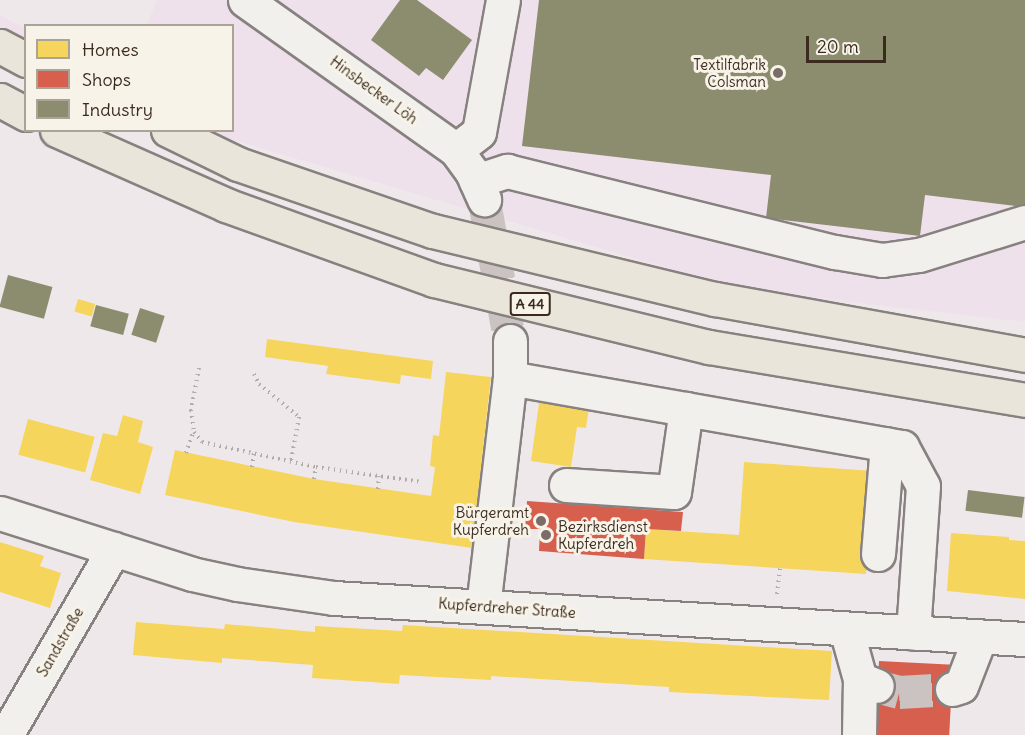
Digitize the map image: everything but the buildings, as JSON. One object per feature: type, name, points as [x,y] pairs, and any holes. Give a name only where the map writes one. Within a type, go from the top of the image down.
[{"type":"highway","points":[[0,46],[24,59]]},
{"type":"highway","points":[[0,100],[24,113]]},
{"type":"highway","name":"A 44","points":[[62,132],[226,205],[434,280],[708,347],[1025,400]]},
{"type":"highway","points":[[172,132],[238,164],[433,231],[715,299],[1025,355]]},
{"type":"street","name":"Hinsbecker Löh","points":[[245,0],[456,150],[472,172],[480,190],[507,171],[835,252],[882,260],[919,255],[1025,222]]},
{"type":"street","points":[[456,150],[479,132],[503,0]]},
{"type":"street","points":[[483,607],[510,378],[510,341]]},
{"type":"street","points":[[510,378],[903,447],[923,486],[913,633]]},
{"type":"street","points":[[566,485],[674,492],[686,409]]},
{"type":"street","points":[[878,554],[887,444]]},
{"type":"street","name":"Kupferdreher Straße","points":[[0,513],[192,574],[237,584],[334,598],[1025,639]]},
{"type":"street","name":"Sandstraße","points":[[6,735],[114,549]]},
{"type":"street","points":[[846,629],[868,682],[859,735]]},
{"type":"street","points":[[952,688],[961,686],[980,637]]},
{"type":"path","points":[[186,453],[194,432],[191,410],[198,368]]},
{"type":"path","points":[[254,374],[259,384],[298,417],[291,461]]},
{"type":"path","points":[[194,432],[202,442],[316,467],[422,482]]},
{"type":"path","points":[[252,467],[254,453]]},
{"type":"path","points":[[314,479],[316,467]]},
{"type":"path","points":[[378,489],[379,476]]},
{"type":"shaded area","points":[[157,0],[1025,0],[1025,322],[742,290],[206,132],[234,132],[234,24],[147,24]]},
{"type":"shaded area","points":[[0,15],[24,27],[24,41],[0,29]]},
{"type":"tunnel","points":[[484,199],[510,341]]},
{"type":"tunnel","points":[[877,686],[899,692],[952,689]]},
{"type":"place","name":"Textilfabrik Colsman","points":[[778,73]]},
{"type":"place","name":"Bürgeramt Kupferdreh","points":[[541,521]]},
{"type":"place","name":"Bezirksdienst Kupferdreh","points":[[546,535]]}]
